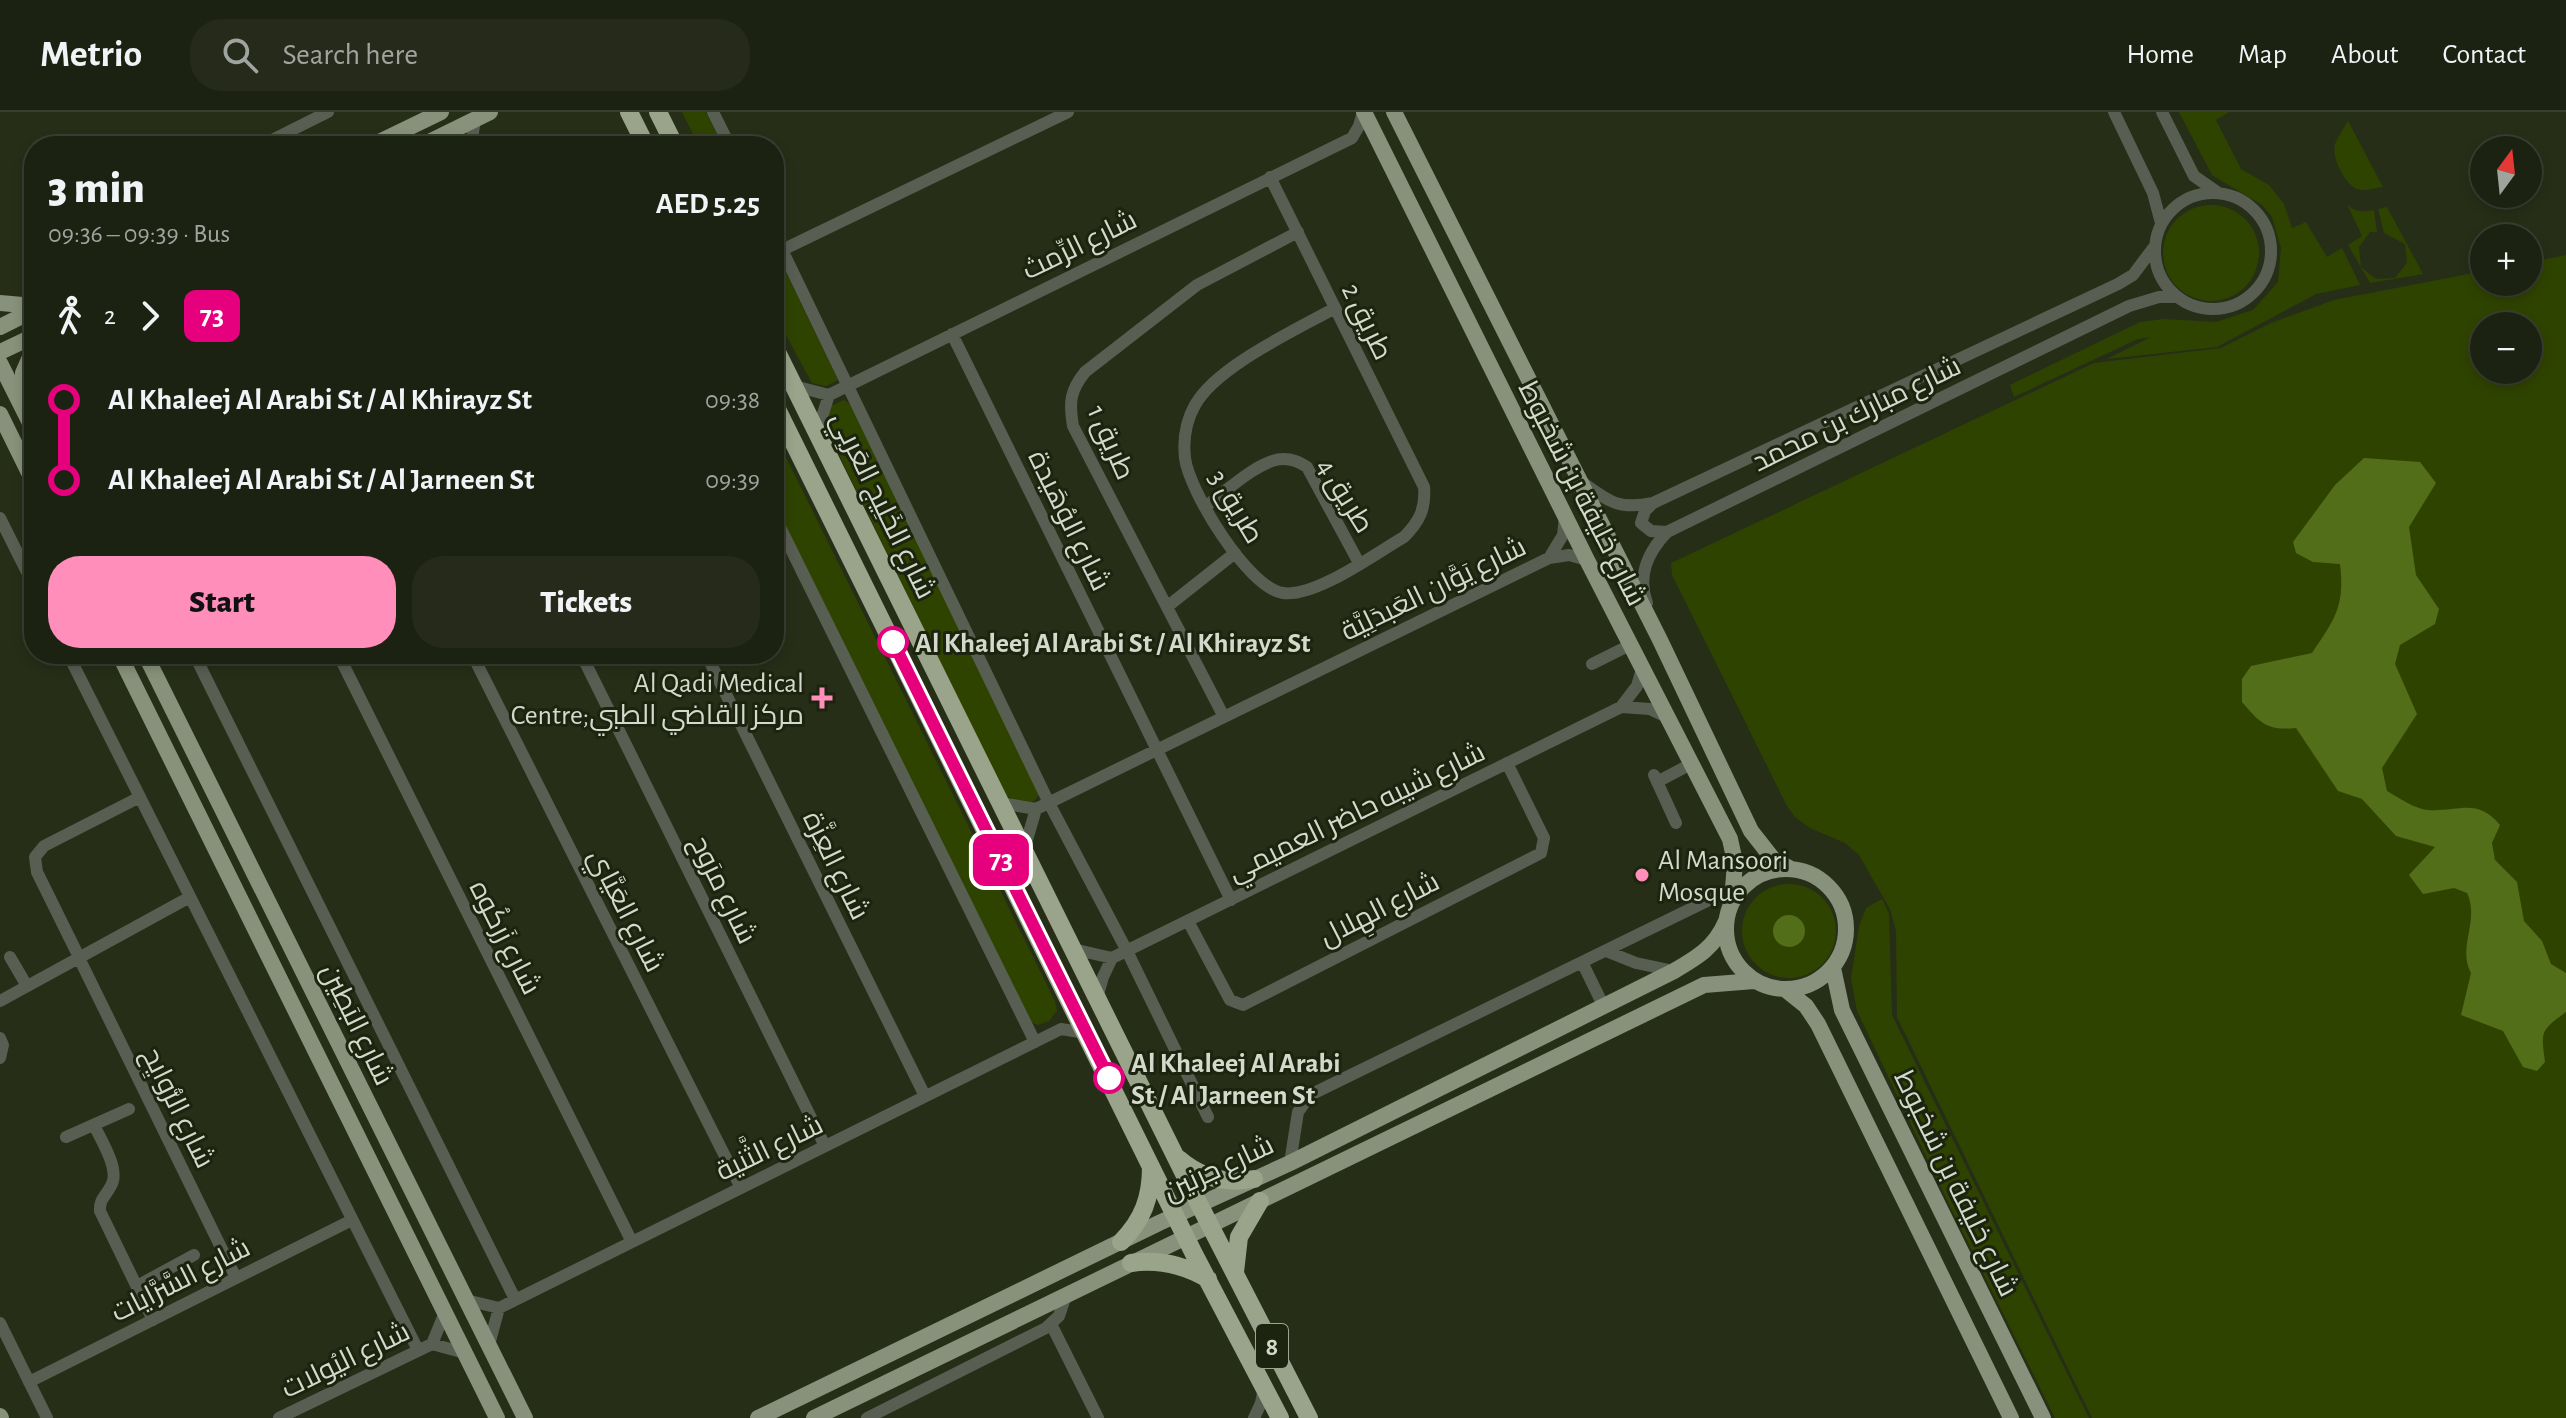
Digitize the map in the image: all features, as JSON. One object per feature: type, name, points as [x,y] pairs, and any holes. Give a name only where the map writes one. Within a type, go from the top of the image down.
[{"type":"highway","points":[[629,112],[641,136]]},
{"type":"highway","points":[[658,112],[670,136]]},
{"type":"highway","name":"شارع الخَلِيج العَربِي","points":[[784,366],[1199,1204],[1309,1418]]},
{"type":"highway","name":"شارع الخَلِيج العَربِي","points":[[784,423],[1186,1236],[1280,1418]]},
{"type":"highway","points":[[1177,1158],[1206,1176],[1230,1181],[1254,1179]]},
{"type":"highway","points":[[1121,1242],[1136,1225],[1146,1206],[1151,1185],[1151,1164]]},
{"type":"highway","points":[[1235,1275],[1239,1237],[1260,1201]]},
{"type":"highway","points":[[1131,1263],[1153,1261],[1176,1265],[1208,1279]]},
{"type":"main road","points":[[392,136],[441,112]]},
{"type":"main road","name":"شارع خليفة بن شخبوط","points":[[1364,112],[1730,839],[1735,862],[1732,902]]},
{"type":"main road","name":"شارع خليفة بن شخبوط","points":[[1394,112],[1660,640],[1751,831],[1773,859],[1791,869]]},
{"type":"main road","points":[[441,136],[482,116]]},
{"type":"main road","points":[[0,303],[24,307]]},
{"type":"main road","points":[[0,327],[24,314]]},
{"type":"main road","points":[[0,352],[24,341]]},
{"type":"main road","points":[[0,363],[24,411]]},
{"type":"main road","points":[[22,407],[24,371]]},
{"type":"main road","points":[[0,414],[24,463]]},
{"type":"main road","name":"شارع البَطِين","points":[[124,664],[497,1418]]},
{"type":"main road","name":"شارع البَطِين","points":[[150,664],[525,1418]]},
{"type":"main road","points":[[1791,869],[1811,874],[1828,885],[1840,900],[1846,917],[1847,935],[1842,953],[1833,968],[1820,980],[1786,990],[1770,988],[1754,981],[1741,970],[1731,955],[1726,938],[1726,921],[1732,902],[1742,887],[1756,876],[1773,870],[1791,869]]},
{"type":"main road","name":"شارع جرنين","points":[[758,1418],[1290,1163],[1674,971],[1711,947],[1726,921]]},
{"type":"main road","name":"شارع خليفة بن شخبوط","points":[[1833,968],[1842,1010],[2043,1418]]},
{"type":"main road","name":"شارع جرنين","points":[[814,1418],[1704,985],[1754,981]]},
{"type":"main road","name":"شارع خليفة بن شخبوط","points":[[1786,990],[1806,1006],[1818,1024],[2011,1418]]},
{"type":"street","points":[[280,136],[328,112]]},
{"type":"street","points":[[713,112],[725,136]]},
{"type":"street","points":[[784,249],[1068,112]]},
{"type":"street","points":[[1364,112],[1352,138],[1380,143]]},
{"type":"street","points":[[2114,112],[2153,193],[2161,223]]},
{"type":"street","points":[[2162,112],[2194,176],[2217,192]]},
{"type":"street","points":[[475,136],[482,116]]},
{"type":"street","name":"شارع الرِّمث","points":[[829,395],[1352,138]]},
{"type":"street","name":"طريق 2","points":[[1270,177],[1424,487]]},
{"type":"street","points":[[2217,192],[2236,197],[2253,208],[2265,224],[2271,243],[2271,262],[2264,281],[2251,296],[2233,306],[2214,309],[2194,306],[2176,297],[2164,283],[2156,266],[2154,247],[2161,223],[2171,209],[2184,199],[2200,193],[2217,192]]},
{"type":"street","name":"طريق 1","points":[[1224,717],[1073,426],[1068,401],[1085,372],[1197,285],[1298,232]]},
{"type":"street","name":"شارع مبارك بن محمد","points":[[1579,480],[1622,506],[1653,503],[2118,284],[2133,275],[2154,247]]},
{"type":"street","points":[[784,263],[848,386],[1049,803],[1127,951],[1208,1117]]},
{"type":"street","name":"شارع مبارك بن محمد","points":[[1667,532],[2129,306],[2159,297],[2176,297]]},
{"type":"street","name":"طريق 3","points":[[1335,308],[1241,362],[1215,382],[1196,403],[1187,422],[1185,461],[1205,507],[1254,576],[1271,589],[1283,593],[1315,587],[1404,537],[1415,527],[1425,501],[1424,487]]},
{"type":"street","name":"شارع الوُهَيدة","points":[[952,334],[1231,900]]},
{"type":"street","points":[[794,386],[829,395],[817,432]]},
{"type":"street","name":"طريق 4","points":[[1205,507],[1255,470],[1279,458],[1295,460],[1307,467],[1359,563]]},
{"type":"street","points":[[1653,503],[1645,511],[1641,523],[1651,531],[1667,532]]},
{"type":"street","name":"شارع يَوَّان العَبدَلِيَّة","points":[[1549,558],[1563,535],[1566,515]]},
{"type":"street","points":[[0,518],[24,558]]},
{"type":"street","points":[[1660,640],[1645,597],[1643,580],[1648,555],[1667,532]]},
{"type":"street","points":[[784,535],[1035,1042]]},
{"type":"street","points":[[1168,606],[1235,553]]},
{"type":"street","name":"شارع يَوَّان العَبدَلِيَّة","points":[[1036,809],[1549,558],[1569,555],[1587,560]]},
{"type":"street","points":[[1592,664],[1630,645]]},
{"type":"street","points":[[73,664],[418,1350]]},
{"type":"street","name":"شارع البَطِين","points":[[199,664],[515,1299]]},
{"type":"street","name":"شارع زَركُوه","points":[[343,664],[632,1242]]},
{"type":"street","name":"شارع العَيَّاي","points":[[477,664],[741,1188]]},
{"type":"street","name":"شارع مرَوح","points":[[586,664],[825,1146]]},
{"type":"street","name":"شارع العِزَّة","points":[[711,664],[925,1096]]},
{"type":"street","points":[[1621,707],[1637,686],[1642,669]]},
{"type":"street","points":[[1621,707],[1650,709],[1667,717]]},
{"type":"street","name":"شارع شيبه حاضر العميمي","points":[[1112,958],[1621,707]]},
{"type":"street","name":"شارع الهِلال","points":[[1188,921],[1230,1000],[1243,1005],[1541,853],[1544,838],[1507,763]]},
{"type":"street","points":[[1676,823],[1656,779],[1691,764]]},
{"type":"street","name":"شارع الرُّوايِح","points":[[140,797],[44,846],[35,857],[37,872],[236,1278]]},
{"type":"street","points":[[1001,803],[1036,809],[1024,850]]},
{"type":"street","points":[[0,1001],[77,954],[190,897]]},
{"type":"street","points":[[1290,1163],[1298,1112],[1310,1095],[1713,898]]},
{"type":"street","points":[[1631,938],[1631,955],[1636,963]]},
{"type":"street","points":[[1073,949],[1112,958],[1097,998]]},
{"type":"street","points":[[1606,951],[1636,963],[1674,971]]},
{"type":"street","points":[[10,957],[27,986]]},
{"type":"street","points":[[1582,962],[1603,1005]]},
{"type":"street","points":[[1071,1002],[1061,1029],[1086,1033]]},
{"type":"street","name":"شارع الثَّنية","points":[[499,1308],[1061,1029]]},
{"type":"street","points":[[0,1038],[3,1045],[0,1058]]},
{"type":"street","points":[[66,1137],[129,1109]]},
{"type":"street","points":[[94,1125],[114,1175],[111,1187],[101,1199],[100,1211],[153,1320]]},
{"type":"street","name":"شارع السَّرَّايات","points":[[29,1382],[352,1220]]},
{"type":"street","points":[[137,1286],[194,1255]]},
{"type":"street","points":[[867,1418],[1051,1324],[1062,1309],[1066,1295]]},
{"type":"street","points":[[466,1300],[499,1308],[489,1345]]},
{"type":"street","name":"شارع اليُولات","points":[[432,1344],[445,1312]]},
{"type":"street","points":[[0,1323],[47,1418]]},
{"type":"street","points":[[1051,1324],[1098,1418]]},
{"type":"street","name":"شارع اليُولات","points":[[279,1418],[432,1344],[465,1353]]},
{"type":"street","points":[[1254,1418],[1264,1385]]},
{"type":"shaded area","points":[[682,112],[706,112],[718,136],[694,136]]},
{"type":"shaded area","points":[[2179,112],[2229,112],[2216,120],[2241,169],[2269,185],[2284,204],[2292,228],[2306,222],[2327,257],[2342,248],[2360,285],[2316,294],[2217,347],[2107,359],[2151,337],[2138,339],[2014,397],[2010,385],[2140,322],[2164,319],[2216,322],[2253,310],[2278,282],[2281,248],[2272,217],[2262,205],[2212,175]]},
{"type":"shaded area","points":[[2348,121],[2383,187],[2357,189],[2340,170],[2334,149]]},
{"type":"shaded area","points":[[2347,204],[2359,211],[2374,210],[2377,232],[2370,232],[2359,247],[2361,267],[2376,279],[2395,278],[2407,263],[2405,244],[2384,233],[2378,209],[2387,207],[2423,274],[2370,283],[2348,245],[2362,236]]},
{"type":"shaded area","points":[[2211,205],[2230,208],[2245,219],[2256,234],[2259,253],[2256,272],[2245,287],[2230,298],[2211,301],[2192,298],[2177,287],[2166,272],[2163,253],[2166,234],[2177,219],[2192,208]]},
{"type":"shaded area","points":[[2566,255],[2566,1418],[2092,1418],[1897,1017],[1896,931],[1890,909],[1859,855],[1845,843],[1810,828],[1795,817],[1787,806],[1672,575],[1671,563],[2094,363],[2221,348],[2271,323],[2334,300],[2470,274],[2470,296],[2542,296],[2542,260]]},
{"type":"shaded area","points":[[784,268],[838,380],[826,386],[812,383],[784,331]]},
{"type":"shaded area","points":[[844,400],[853,406],[1039,795],[1034,801],[1025,804],[1006,796],[825,426],[826,408]]},
{"type":"shaded area","points":[[784,453],[1055,1001],[1057,1011],[1049,1021],[1038,1025],[1027,1020],[784,534]]},
{"type":"shaded area","points":[[2364,458],[2420,462],[2436,483],[2409,527],[2416,575],[2439,609],[2435,624],[2400,645],[2395,664],[2417,714],[2382,768],[2387,791],[2423,809],[2475,808],[2492,816],[2500,825],[2492,843],[2495,860],[2517,882],[2524,921],[2542,941],[2551,964],[2566,973],[2566,1012],[2544,1032],[2545,1062],[2537,1071],[2523,1067],[2503,1031],[2461,1015],[2471,973],[2466,954],[2471,913],[2467,893],[2454,888],[2423,894],[2409,875],[2435,847],[2396,836],[2362,799],[2338,791],[2296,728],[2271,727],[2242,702],[2242,679],[2251,666],[2312,653],[2332,621],[2341,591],[2340,564],[2313,562],[2296,553],[2293,542],[2335,485]]},
{"type":"shaded area","points":[[1789,884],[1807,887],[1822,898],[1833,913],[1836,931],[1833,949],[1822,964],[1807,975],[1789,978],[1771,975],[1756,964],[1745,949],[1742,931],[1745,913],[1756,898],[1771,887]]},
{"type":"shaded area","points":[[1882,899],[1889,914],[1892,1015],[2089,1418],[2055,1418],[1857,1011],[1851,979],[1859,926],[1866,908]]},
{"type":"shaded area","points":[[1789,915],[1800,920],[1805,931],[1800,942],[1789,947],[1778,942],[1773,931],[1778,920]]},
{"type":"bus line","name":"73","points":[[893,642],[1109,1078]]},
{"type":"place","name":"Al Khaleej Al Arabi St / Al Khirayz St","points":[[893,642]]},
{"type":"place","name":"Al Qadi Medical Centre;مركز القاضي الطبي","points":[[822,698]]},
{"type":"place","name":"Al Mansoori Mosque","points":[[1642,875]]},
{"type":"place","name":"Al Khaleej Al Arabi St / Al Jarneen St","points":[[1109,1078]]}]
